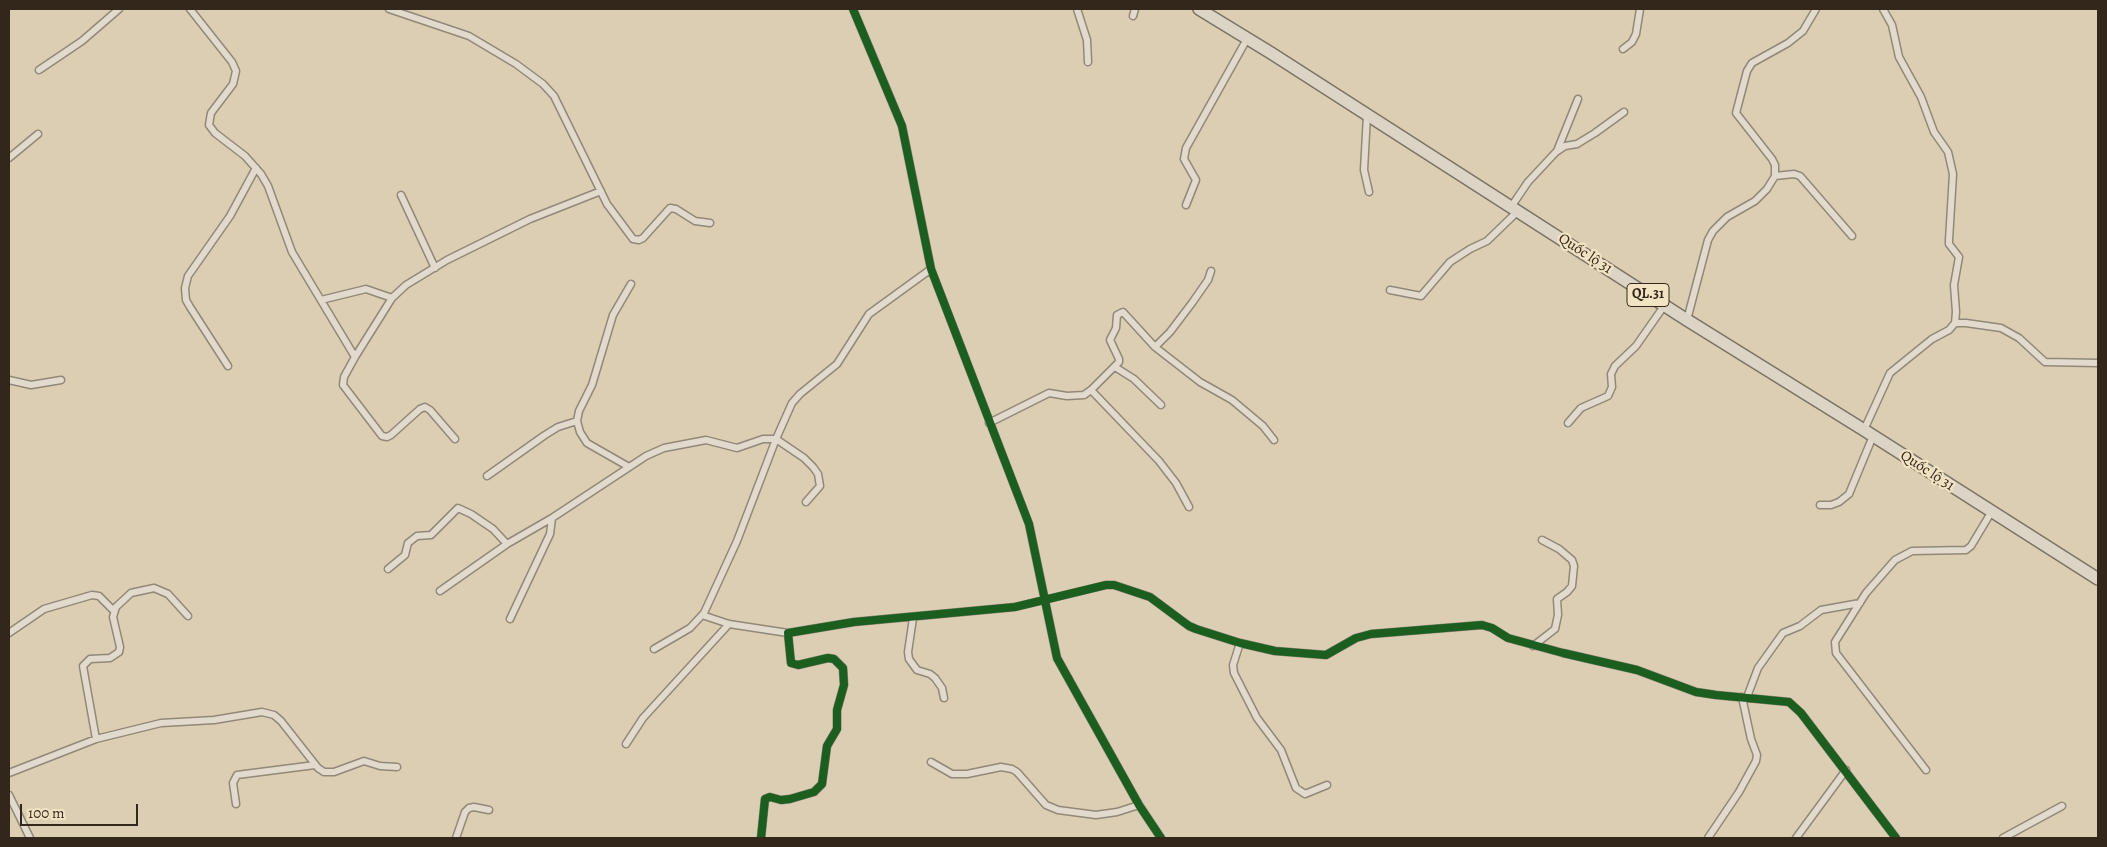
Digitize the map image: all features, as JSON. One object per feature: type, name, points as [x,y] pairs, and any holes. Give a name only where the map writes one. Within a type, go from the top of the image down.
[{"type":"highway","name":"Quốc lộ 31","points":[[1201,9],[1514,211],[2098,579]]},
{"type":"street","points":[[39,70],[82,41],[119,9]]},
{"type":"street","points":[[190,9],[232,62],[236,71],[233,84],[211,113],[209,125],[215,133],[245,156],[268,186],[288,244],[355,356]]},
{"type":"street","points":[[389,9],[469,36],[516,64],[543,84],[554,96],[616,218],[627,234],[635,240],[643,238],[670,208],[676,209],[695,221],[710,223]]},
{"type":"street","points":[[853,9],[902,126],[931,269],[1029,524],[1059,663],[1139,804],[1161,838]]},
{"type":"street","points":[[1077,9],[1087,40],[1088,62]]},
{"type":"street","points":[[1133,16],[1135,9]]},
{"type":"street","points":[[1623,50],[1632,42],[1636,34],[1640,9]]},
{"type":"street","points":[[1687,320],[1708,240],[1713,231],[1728,217],[1750,205],[1762,195],[1775,176],[1775,165],[1772,159],[1740,121],[1735,109],[1749,67],[1769,52],[1788,43],[1803,31],[1816,9]]},
{"type":"street","points":[[1820,505],[1831,505],[1839,502],[1849,494],[1890,373],[1932,339],[1949,330],[1955,323],[1954,285],[1959,257],[1949,244],[1952,174],[1950,158],[1944,145],[1934,132],[1921,97],[1899,57],[1892,25],[1883,9]]},
{"type":"street","points":[[1186,205],[1196,180],[1184,159],[1186,148],[1247,39]]},
{"type":"street","points":[[1556,152],[1578,98]]},
{"type":"street","points":[[1390,290],[1421,296],[1450,262],[1470,248],[1487,240],[1514,211],[1528,182],[1556,152],[1565,146],[1577,144],[1624,112]]},
{"type":"street","points":[[1367,115],[1364,170],[1369,192]]},
{"type":"street","points":[[9,158],[38,134]]},
{"type":"street","points":[[228,366],[186,300],[185,288],[188,276],[230,216],[256,168]]},
{"type":"street","points":[[1775,176],[1794,174],[1800,176],[1852,236]]},
{"type":"street","points":[[455,440],[430,410],[425,407],[420,409],[389,437],[382,436],[343,385],[344,377],[355,356],[392,298],[406,285],[530,219],[601,191]]},
{"type":"street","points":[[402,194],[435,268]]},
{"type":"street","points":[[654,650],[690,628],[702,615],[737,541],[788,409],[796,398],[837,364],[869,314],[931,269]]},
{"type":"street","points":[[1155,347],[1188,309],[1208,280],[1211,271]]},
{"type":"street","points":[[629,467],[587,443],[580,432],[577,421],[592,385],[613,316],[631,284]]},
{"type":"street","points":[[321,300],[366,289],[392,298]]},
{"type":"street","points":[[1568,423],[1581,408],[1608,396],[1612,387],[1611,374],[1614,366],[1636,346],[1664,306]]},
{"type":"street","points":[[989,423],[1049,393],[1067,396],[1084,395],[1092,390],[1115,367],[1119,359],[1110,340],[1116,328],[1118,315],[1121,312],[1155,347],[1200,382],[1232,400],[1263,426],[1274,440]]},
{"type":"street","points":[[1955,323],[2001,328],[2018,338],[2044,362],[2098,363]]},
{"type":"street","points":[[1115,367],[1134,379],[1161,405]]},
{"type":"street","points":[[9,380],[31,384],[61,380]]},
{"type":"street","points":[[1092,390],[1159,461],[1176,483],[1190,507]]},
{"type":"street","points":[[487,476],[545,434],[577,421]]},
{"type":"street","points":[[440,591],[508,544],[658,450],[713,441],[737,448],[763,439],[776,439],[804,458],[813,466],[818,474],[820,486],[806,502]]},
{"type":"street","points":[[388,569],[405,555],[408,544],[417,536],[431,535],[458,508],[471,514],[493,529],[508,544]]},
{"type":"street","points":[[1926,770],[1835,649],[1835,642],[1860,603],[1889,566],[1902,555],[1912,551],[1966,550],[1992,512]]},
{"type":"street","points":[[510,619],[550,534],[552,518]]},
{"type":"street","points":[[1533,646],[1555,629],[1558,615],[1557,599],[1572,586],[1574,566],[1572,560],[1559,549],[1542,540]]},
{"type":"street","points":[[702,615],[729,624],[788,633],[854,622],[1015,608],[1097,586],[1114,585],[1150,597],[1189,626],[1240,643],[1319,656],[1331,654],[1356,638],[1371,634],[1472,625],[1492,628],[1508,638],[1533,646],[1637,670],[1706,694],[1793,703],[1896,838]]},
{"type":"street","points":[[114,611],[131,593],[154,588],[168,594],[188,616]]},
{"type":"street","points":[[9,633],[44,609],[92,595],[99,596],[114,611],[120,647],[119,652],[110,658],[90,659],[83,666],[96,739]]},
{"type":"street","points":[[1708,838],[1739,792],[1756,761],[1757,755],[1750,734],[1745,697],[1758,668],[1783,633],[1800,626],[1821,610],[1860,603]]},
{"type":"street","points":[[913,618],[908,652],[909,659],[917,670],[936,678],[942,688],[944,698]]},
{"type":"street","points":[[626,744],[643,718],[729,624]]},
{"type":"street","points":[[761,838],[765,799],[770,797],[781,800],[790,799],[814,792],[822,784],[827,746],[837,729],[837,710],[844,685],[843,668],[834,659],[828,658],[798,666],[791,663],[788,633]]},
{"type":"street","points":[[1240,643],[1234,665],[1234,673],[1257,718],[1281,750],[1296,788],[1305,794],[1327,785]]},
{"type":"street","points":[[9,773],[96,739],[161,723],[214,720],[266,713],[274,715],[281,721],[321,770],[330,773],[364,760],[380,766],[397,767]]},
{"type":"street","points":[[931,762],[952,774],[1001,767],[1012,769],[1042,801],[1058,810],[1096,815],[1117,812],[1139,804]]},
{"type":"street","points":[[236,804],[233,782],[237,775],[315,765]]},
{"type":"street","points":[[1796,838],[1846,770]]},
{"type":"street","points":[[9,795],[30,838]]},
{"type":"street","points":[[2003,838],[2062,806]]},
{"type":"street","points":[[456,838],[469,808],[489,810]]},
{"type":"cycle path","points":[[853,9],[902,126],[931,269],[1029,524],[1057,658],[1139,805],[1161,838]]},
{"type":"cycle path","points":[[761,838],[765,799],[770,797],[781,800],[790,799],[814,792],[822,784],[827,746],[837,729],[837,710],[844,685],[843,668],[834,659],[828,658],[798,665],[791,663],[788,633],[854,622],[1015,607],[1106,585],[1114,585],[1150,597],[1189,626],[1196,629],[1240,643],[1275,651],[1326,655],[1356,638],[1371,634],[1482,625],[1492,628],[1508,638],[1637,670],[1696,692],[1789,702],[1801,713],[1896,838]]}]
